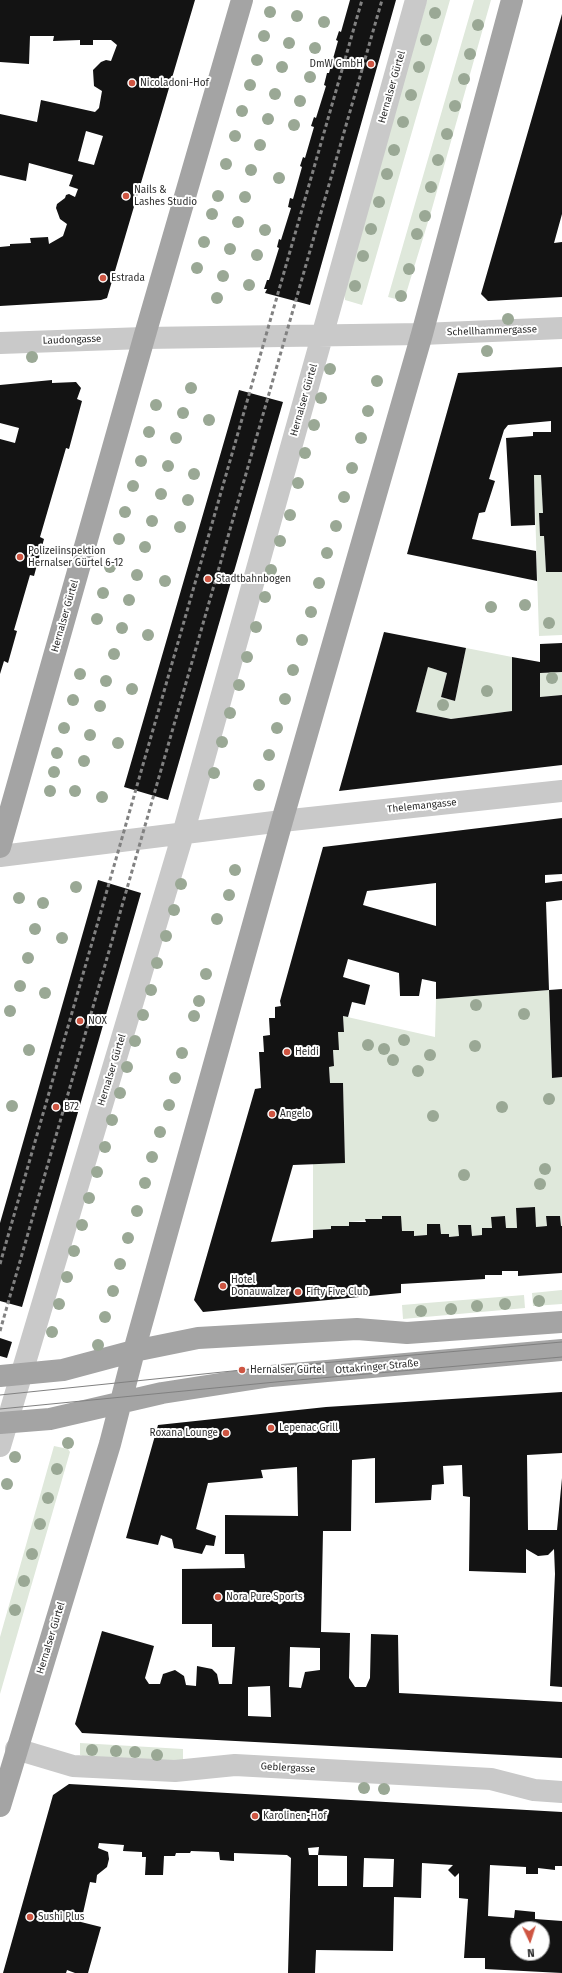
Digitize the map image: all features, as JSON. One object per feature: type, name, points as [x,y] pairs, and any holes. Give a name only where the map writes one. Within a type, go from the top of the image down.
[{"type":"main road","name":"Hernalser Gürtel","points":[[0,847],[144,338],[242,0]]},
{"type":"main road","name":"Hernalser Gürtel","points":[[0,1806],[122,1402],[134,1351],[282,821],[422,334],[512,0]]},
{"type":"main road","points":[[0,1376],[63,1370],[134,1351],[198,1338],[357,1329],[407,1333],[562,1322]]},
{"type":"main road","name":"Ottakringer Straße","points":[[122,1402],[271,1376],[562,1350]]},
{"type":"main road","points":[[4,1423],[50,1419],[122,1402]]},
{"type":"street","name":"Hernalser Gürtel","points":[[0,1446],[4,1423],[21,1374],[183,834],[416,0]]},
{"type":"street","name":"Schellhammergasse","points":[[422,334],[562,328]]},
{"type":"street","points":[[144,338],[422,334]]},
{"type":"street","name":"Laudongasse","points":[[0,343],[144,338]]},
{"type":"street","name":"Thelemangasse","points":[[282,821],[562,791]]},
{"type":"street","points":[[0,856],[282,821]]},
{"type":"street","name":"Geblergasse","points":[[16,1749],[73,1766],[175,1771],[243,1765],[491,1779],[534,1790],[562,1792]]},
{"type":"shaded area","points":[[427,0],[450,0],[362,305],[345,300],[344,292]]},
{"type":"shaded area","points":[[474,0],[491,0],[431,212],[405,297],[400,300],[388,297]]},
{"type":"shaded area","points":[[534,475],[541,475],[543,513],[539,513],[540,536],[544,536],[546,572],[562,572],[562,635],[539,636]]},
{"type":"shaded area","points":[[466,648],[512,657],[512,711],[451,719],[416,712],[428,667],[447,673],[441,697],[455,701]]},
{"type":"shaded area","points":[[562,672],[562,695],[540,697],[540,673]]},
{"type":"shaded area","points":[[549,990],[552,1078],[562,1077],[562,1226],[560,1216],[546,1216],[547,1226],[536,1227],[534,1207],[516,1208],[517,1228],[506,1228],[505,1216],[492,1217],[492,1228],[482,1235],[472,1236],[471,1225],[458,1225],[459,1236],[449,1237],[448,1234],[441,1234],[440,1224],[427,1224],[427,1235],[414,1236],[402,1231],[400,1216],[383,1216],[382,1219],[349,1222],[349,1226],[332,1226],[331,1229],[313,1230],[313,1164],[345,1163],[343,1083],[330,1083],[329,1067],[334,1066],[333,1050],[338,1032],[344,1032],[343,1016],[435,1037],[436,999]]},
{"type":"shaded area","points":[[562,1290],[562,1304],[533,1306],[532,1293]]},
{"type":"shaded area","points":[[524,1295],[525,1308],[403,1319],[402,1305]]},
{"type":"shaded area","points":[[54,1446],[68,1449],[70,1452],[0,1694],[0,1637]]},
{"type":"shaded area","points":[[80,1743],[183,1749],[183,1761],[93,1760],[80,1755]]},
{"type":"building","points":[[0,0],[195,0],[107,298],[101,300],[0,306],[0,247],[10,246],[10,244],[31,243],[30,238],[48,237],[49,244],[63,236],[67,224],[60,219],[56,208],[57,204],[65,198],[66,195],[69,194],[75,197],[78,189],[69,186],[73,175],[29,163],[26,181],[0,175],[0,114],[37,122],[41,100],[95,112],[99,108],[102,91],[94,86],[93,70],[101,62],[106,60],[111,61],[117,45],[111,40],[93,40],[93,45],[80,45],[80,40],[53,41],[54,36],[30,36],[29,64],[0,62]],"holes":[[[86,131],[103,136],[94,165],[78,161]]]},
{"type":"building","points":[[350,0],[396,0],[310,305],[265,293],[267,289],[264,289],[267,280],[269,280],[279,248],[277,247],[279,239],[281,240],[291,208],[288,207],[290,198],[293,199],[302,167],[300,166],[303,157],[305,158],[314,127],[311,126],[314,117],[316,118],[326,86],[324,85],[327,73],[329,73],[338,41],[336,40],[339,31],[341,32]]},
{"type":"building","points":[[562,14],[562,214],[554,243],[562,242],[562,297],[488,301],[481,294]]},
{"type":"building","points":[[562,367],[562,572],[546,572],[544,536],[540,536],[539,513],[543,513],[541,475],[534,475],[535,525],[511,526],[506,438],[533,436],[533,432],[551,432],[551,421],[508,425],[504,430],[489,479],[495,481],[485,512],[479,513],[472,539],[536,551],[537,581],[407,554],[458,373]]},
{"type":"building","name":"Polizeiinspektion Hernalser Gürtel 6-12","points":[[52,380],[52,383],[76,382],[81,388],[77,399],[82,401],[69,449],[66,448],[40,537],[44,539],[34,576],[30,575],[14,630],[17,631],[8,663],[4,661],[0,674],[0,439],[15,443],[19,428],[0,423],[0,385]]},
{"type":"building","name":"Stadtbahnbogen","points":[[239,390],[283,402],[168,800],[124,787]]},
{"type":"building","points":[[384,632],[466,648],[455,701],[441,697],[447,673],[428,667],[416,712],[451,719],[512,711],[512,657],[540,662],[540,644],[562,643],[562,672],[540,673],[540,697],[562,695],[562,765],[339,791]]},
{"type":"building","points":[[562,818],[562,874],[545,875],[545,883],[562,881],[562,900],[546,902],[549,990],[436,999],[436,982],[422,979],[419,996],[400,996],[399,973],[348,959],[343,977],[370,985],[365,1005],[352,1002],[348,1017],[343,1016],[344,1032],[338,1032],[339,1050],[333,1050],[334,1066],[329,1067],[330,1083],[343,1083],[345,1163],[293,1165],[271,1242],[313,1238],[313,1230],[331,1229],[331,1226],[349,1226],[349,1222],[366,1222],[365,1219],[382,1219],[382,1216],[401,1216],[402,1231],[414,1231],[414,1236],[427,1235],[427,1224],[440,1224],[441,1234],[449,1234],[449,1237],[459,1236],[458,1225],[471,1225],[472,1236],[482,1235],[482,1228],[492,1228],[491,1217],[505,1216],[506,1228],[517,1228],[516,1208],[535,1207],[536,1227],[547,1226],[546,1216],[560,1216],[562,1226],[562,1273],[518,1276],[518,1271],[502,1271],[502,1275],[485,1275],[485,1279],[401,1284],[401,1293],[203,1312],[194,1300],[255,1089],[261,1088],[259,1052],[264,1052],[263,1036],[270,1035],[269,1018],[275,1018],[275,1007],[281,1006],[280,1001],[323,847]],"holes":[[[436,883],[436,926],[363,905],[367,891]]]},
{"type":"building","points":[[98,880],[141,893],[22,1307],[0,1301],[0,1223]]},
{"type":"building","points":[[562,989],[562,1077],[552,1078],[549,990]]},
{"type":"building","points":[[0,1338],[12,1342],[7,1358],[0,1356]]},
{"type":"building","points":[[562,1392],[562,1453],[527,1455],[528,1530],[557,1530],[562,1478],[562,1687],[550,1686],[555,1574],[554,1549],[548,1555],[538,1556],[526,1549],[526,1573],[469,1571],[470,1497],[463,1496],[462,1465],[443,1466],[444,1484],[432,1485],[431,1500],[375,1503],[375,1458],[352,1460],[351,1531],[323,1531],[321,1632],[350,1633],[349,1678],[355,1687],[366,1687],[370,1678],[371,1634],[398,1635],[399,1693],[562,1702],[562,1758],[82,1733],[75,1724],[102,1631],[154,1646],[145,1678],[149,1684],[160,1684],[163,1674],[175,1670],[184,1676],[186,1685],[196,1686],[197,1666],[212,1669],[217,1674],[219,1684],[232,1684],[235,1647],[212,1647],[212,1624],[182,1624],[182,1569],[245,1568],[244,1554],[225,1554],[225,1515],[298,1516],[297,1467],[261,1470],[263,1478],[208,1483],[196,1529],[216,1536],[214,1546],[206,1545],[202,1554],[174,1548],[172,1539],[161,1535],[158,1545],[126,1538],[158,1425],[326,1407]],"holes":[[[290,1647],[320,1648],[320,1670],[305,1672],[301,1688],[289,1687]],[[270,1686],[271,1717],[248,1716],[248,1687]]]},
{"type":"building","points":[[69,1784],[562,1812],[562,1866],[555,1866],[555,1870],[538,1868],[538,1874],[526,1874],[526,1867],[490,1865],[488,1916],[514,1918],[515,1910],[535,1912],[535,1919],[562,1921],[562,1973],[485,1969],[485,1958],[464,1958],[468,1899],[459,1898],[459,1873],[455,1877],[448,1870],[453,1865],[422,1863],[421,1898],[394,1897],[393,1951],[316,1950],[315,1973],[288,1973],[291,1858],[287,1855],[234,1853],[234,1861],[220,1860],[219,1852],[191,1851],[190,1853],[176,1853],[175,1856],[164,1856],[163,1875],[145,1875],[146,1857],[142,1857],[142,1852],[123,1851],[124,1845],[99,1843],[98,1848],[108,1852],[109,1859],[107,1867],[97,1875],[96,1883],[90,1882],[81,1922],[101,1927],[88,1973],[75,1973],[67,1970],[66,1973],[3,1973],[53,1795]],"holes":[[[319,1847],[318,1855],[309,1855],[308,1848]],[[318,1855],[347,1856],[347,1886],[318,1886]],[[364,1858],[394,1859],[393,1887],[363,1887]]]},
{"type":"tram line","points":[[0,1395],[242,1370],[562,1342]]},
{"type":"tram line","points":[[0,1409],[286,1381],[562,1357]]},
{"type":"railway","points":[[0,1264],[362,0]]},
{"type":"railway","points":[[0,1331],[382,0]]},
{"type":"place","name":"DmW GmbH","points":[[371,64]]},
{"type":"place","name":"Nicoladoni-Hof","points":[[132,83]]},
{"type":"place","name":"Nails & Lashes Studio","points":[[126,196]]},
{"type":"place","name":"Estrada","points":[[103,278]]},
{"type":"place","name":"Polizeiinspektion Hernalser Gürtel 6-12","points":[[20,557]]},
{"type":"place","name":"Stadtbahnbogen","points":[[208,579]]},
{"type":"place","name":"NOX","points":[[80,1021]]},
{"type":"place","name":"Heidi","points":[[287,1052]]},
{"type":"place","name":"B72","points":[[56,1107]]},
{"type":"place","name":"Angelo","points":[[272,1114]]},
{"type":"place","name":"Hotel Donauwalzer","points":[[223,1286]]},
{"type":"place","name":"Fifty Five Club","points":[[298,1292]]},
{"type":"place","name":"Hernalser Gürtel","points":[[242,1370]]},
{"type":"place","name":"Lepenac Grill","points":[[271,1428]]},
{"type":"place","name":"Roxana Lounge","points":[[226,1433]]},
{"type":"place","name":"Nora Pure Sports","points":[[218,1597]]},
{"type":"place","name":"Karolinen-Hof","points":[[255,1816]]},
{"type":"place","name":"Sushi Plus","points":[[30,1917]]}]
